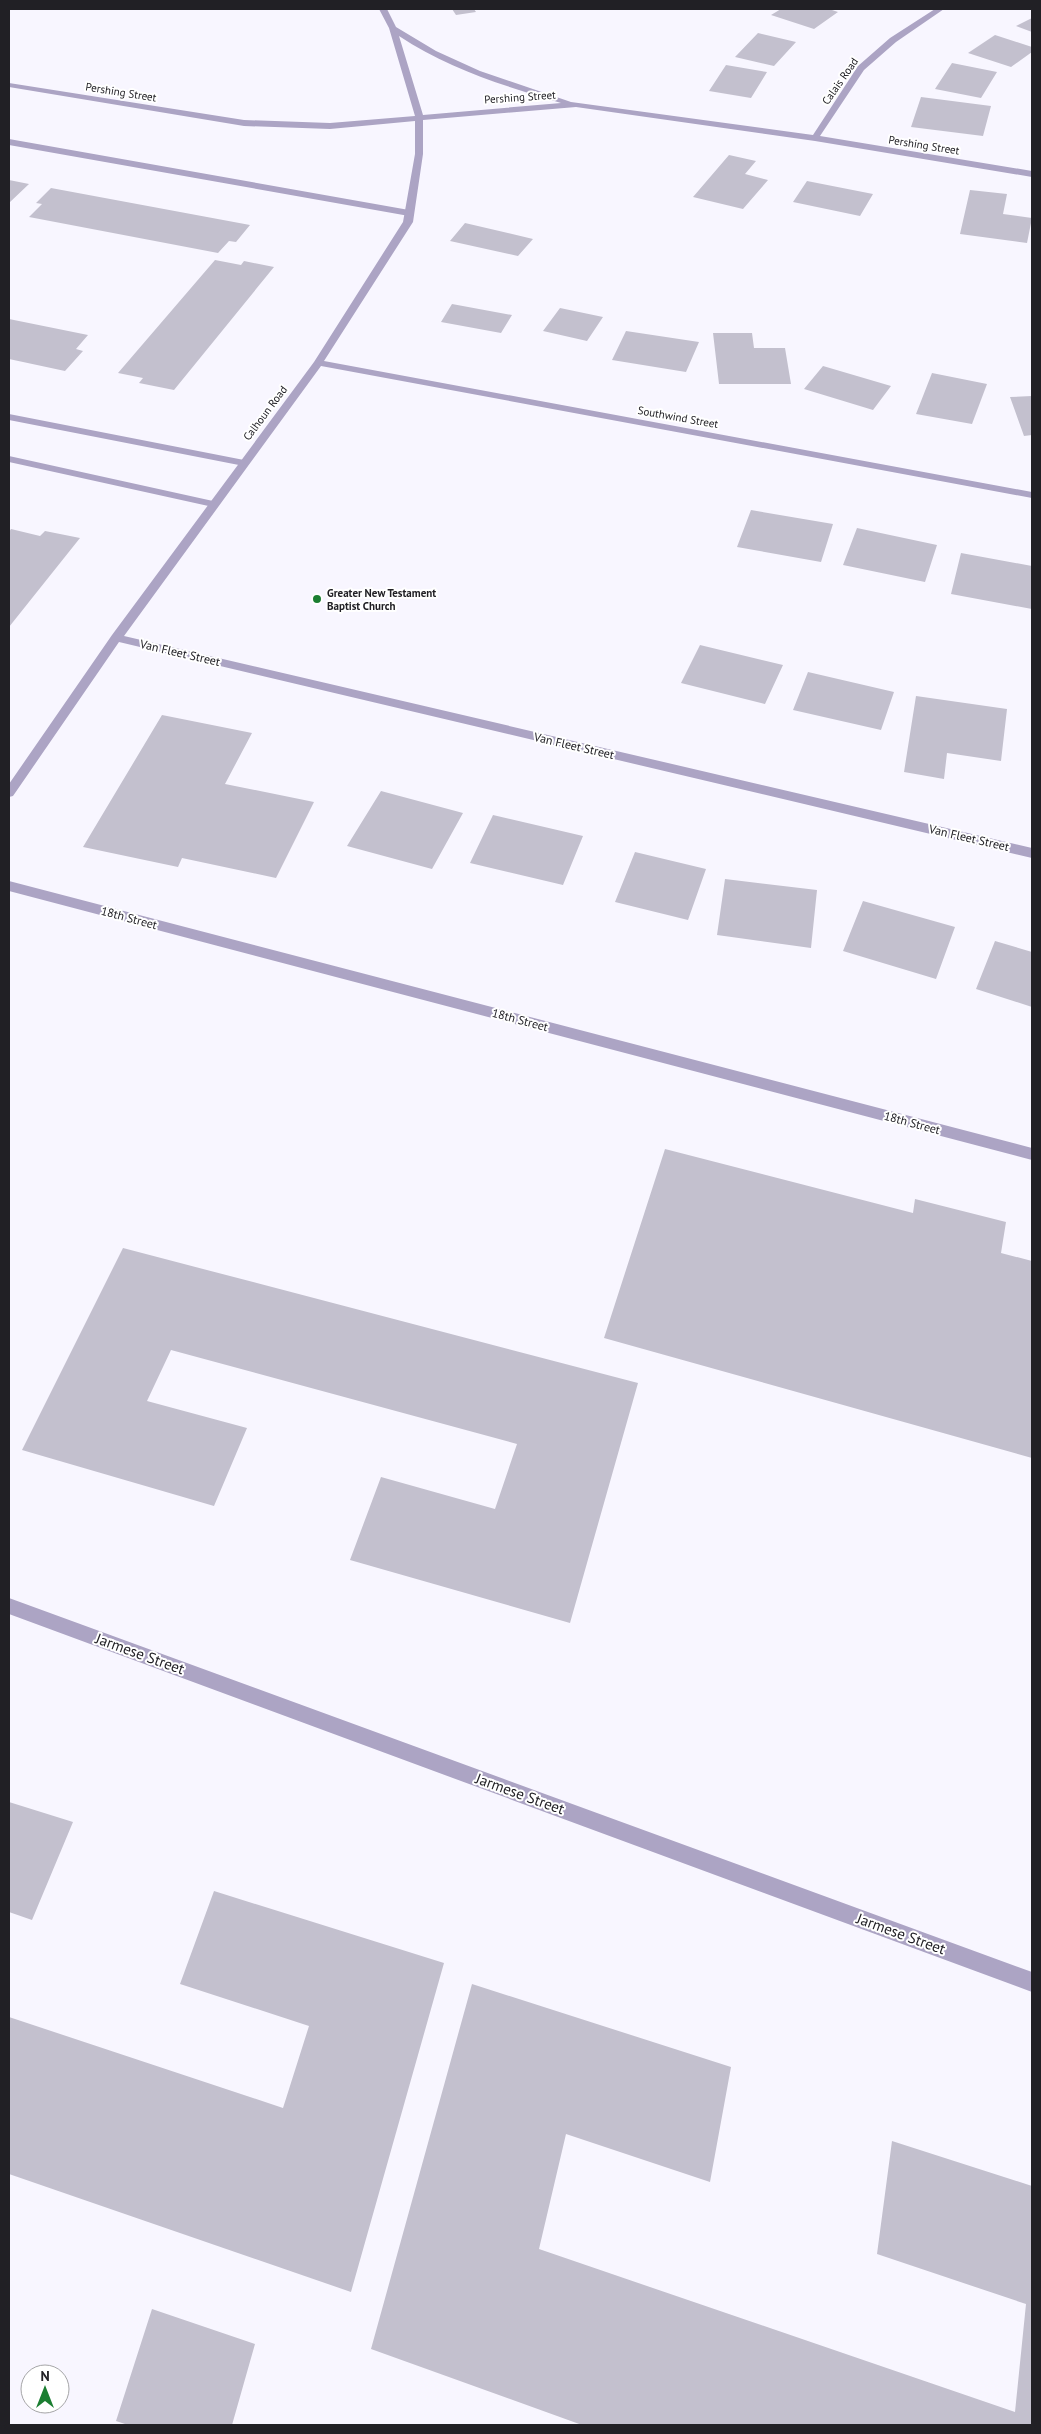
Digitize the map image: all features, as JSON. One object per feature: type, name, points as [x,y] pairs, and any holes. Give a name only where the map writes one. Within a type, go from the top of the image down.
[{"type":"street","name":"Calhoun Road","points":[[9,793],[116,638],[318,363],[408,222],[419,154],[419,116],[393,28],[383,9]]},
{"type":"street","name":"Calais Road","points":[[815,138],[861,68],[893,40],[940,9]]},
{"type":"street","points":[[393,28],[410,40],[493,80],[576,104]]},
{"type":"street","name":"Pershing Street","points":[[9,85],[244,123],[330,126],[419,116],[576,104],[815,138],[1032,174]]},
{"type":"street","points":[[9,142],[409,213]]},
{"type":"street","name":"Southwind Street","points":[[318,363],[1032,495]]},
{"type":"street","points":[[9,417],[244,462]]},
{"type":"street","points":[[9,459],[213,504]]},
{"type":"street","name":"Van Fleet Street","points":[[116,638],[1032,853]]},
{"type":"street","name":"18th Street","points":[[9,886],[1032,1154]]},
{"type":"street","name":"Jarmese Street","points":[[9,1606],[1032,1982]]},
{"type":"building","points":[[452,9],[474,9],[476,12],[456,15]]},
{"type":"building","points":[[781,9],[829,9],[838,12],[814,29],[771,15]]},
{"type":"building","points":[[1032,18],[1032,32],[1016,26]]},
{"type":"building","points":[[758,33],[796,42],[774,66],[735,57]]},
{"type":"building","points":[[995,35],[1032,47],[1032,52],[1011,67],[968,53]]},
{"type":"building","points":[[952,63],[997,72],[981,98],[935,89]]},
{"type":"building","points":[[726,65],[767,72],[751,98],[709,91]]},
{"type":"building","points":[[921,97],[991,106],[983,136],[911,127]]},
{"type":"building","points":[[729,155],[756,161],[745,174],[768,180],[743,209],[693,197]]},
{"type":"building","points":[[9,180],[29,184],[9,203]]},
{"type":"building","points":[[807,181],[873,194],[860,216],[793,202]]},
{"type":"building","points":[[51,188],[250,225],[236,242],[229,241],[218,253],[29,217],[42,204],[36,203]]},
{"type":"building","points":[[970,190],[1007,194],[1003,214],[1032,218],[1027,243],[960,234]]},
{"type":"building","points":[[465,223],[533,239],[518,256],[450,241]]},
{"type":"building","points":[[215,260],[241,265],[244,261],[274,267],[174,390],[139,383],[143,378],[118,373]]},
{"type":"building","points":[[452,304],[512,315],[501,333],[441,322]]},
{"type":"building","points":[[560,308],[603,317],[587,341],[543,331]]},
{"type":"building","points":[[9,319],[88,335],[76,349],[83,351],[65,371],[9,359]]},
{"type":"building","points":[[626,331],[699,342],[686,372],[612,360]]},
{"type":"building","points":[[713,333],[752,333],[754,348],[785,348],[791,384],[719,384]]},
{"type":"building","points":[[823,366],[891,386],[873,410],[804,389]]},
{"type":"building","points":[[932,373],[987,384],[972,424],[916,414]]},
{"type":"building","points":[[1032,396],[1032,435],[1024,436],[1010,397]]},
{"type":"building","points":[[751,510],[833,524],[821,562],[737,547]]},
{"type":"building","points":[[857,528],[937,545],[925,582],[843,565]]},
{"type":"building","points":[[11,529],[40,536],[45,531],[80,538],[9,627],[9,532]]},
{"type":"building","points":[[961,553],[1032,566],[1032,609],[951,594]]},
{"type":"building","points":[[700,645],[783,665],[765,704],[681,683]]},
{"type":"building","points":[[808,672],[894,692],[881,730],[793,710]]},
{"type":"building","points":[[916,696],[1007,709],[1001,761],[947,753],[944,779],[904,772]]},
{"type":"building","points":[[162,715],[252,733],[225,784],[314,802],[276,878],[182,858],[178,867],[83,847]]},
{"type":"building","points":[[381,791],[463,813],[432,869],[347,846]]},
{"type":"building","points":[[493,815],[583,836],[563,885],[470,863]]},
{"type":"building","points":[[635,852],[706,869],[688,920],[615,902]]},
{"type":"building","points":[[725,879],[817,890],[811,948],[717,935]]},
{"type":"building","points":[[863,901],[955,927],[936,979],[843,951]]},
{"type":"building","points":[[995,941],[1032,952],[1032,1007],[976,989]]},
{"type":"building","points":[[665,1149],[913,1213],[915,1199],[1006,1222],[1001,1253],[1032,1261],[1032,1458],[604,1338]]},
{"type":"building","points":[[123,1248],[638,1383],[570,1623],[350,1560],[381,1477],[495,1509],[517,1444],[171,1350],[147,1401],[247,1428],[214,1506],[22,1450]]},
{"type":"building","points":[[9,1802],[73,1822],[32,1920],[9,1912]]},
{"type":"building","points":[[214,1891],[444,1963],[351,2292],[9,2174],[9,2017],[283,2108],[309,2026],[180,1984]]},
{"type":"building","points":[[472,1984],[731,2067],[710,2182],[566,2134],[539,2249],[1015,2412],[1026,2304],[877,2254],[892,2141],[1032,2186],[1032,2425],[582,2425],[371,2349]]},
{"type":"building","points":[[152,2309],[255,2344],[232,2425],[128,2425],[116,2421]]},
{"type":"place","name":"Greater New Testament Baptist Church","points":[[317,599]]}]
